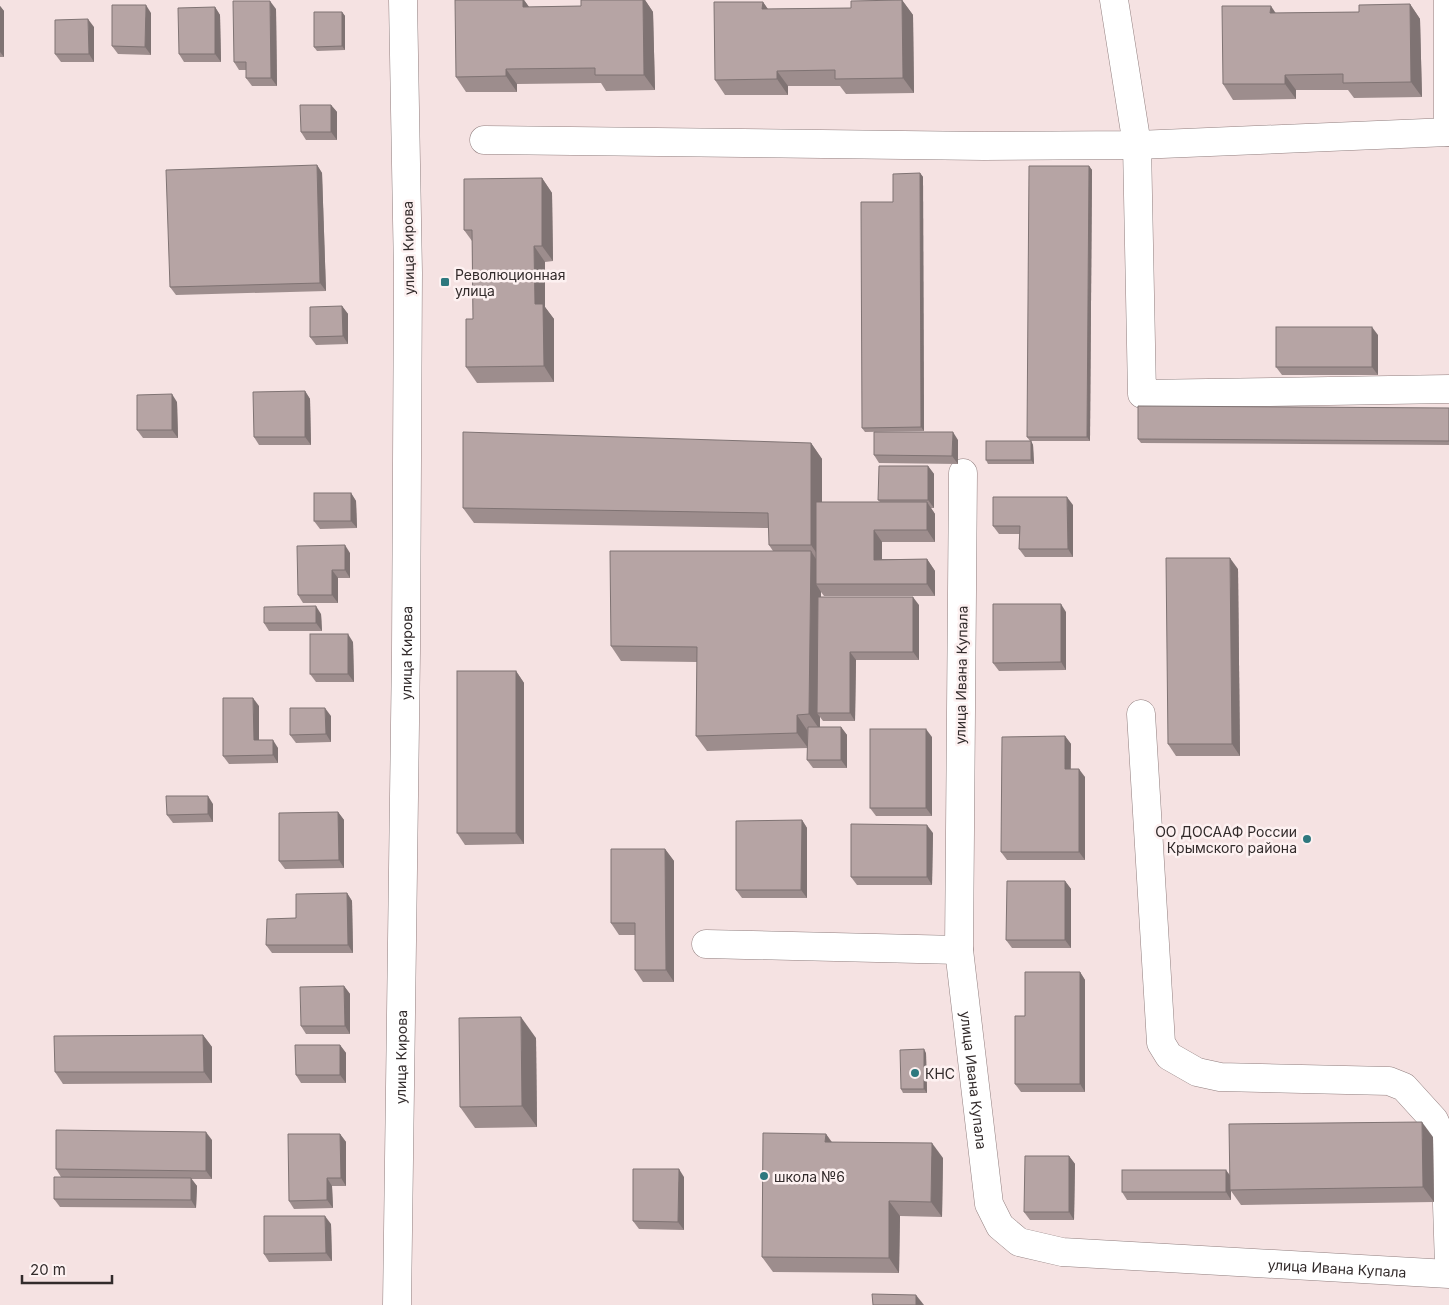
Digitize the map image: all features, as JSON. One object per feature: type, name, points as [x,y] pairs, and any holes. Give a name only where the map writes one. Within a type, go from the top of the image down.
[{"type":"main road","name":"улица Кирова","points":[[396,1305],[406,651],[408,283],[403,0]]},
{"type":"main road","points":[[1114,0],[1137,145],[1142,394],[1449,389]]},
{"type":"main road","points":[[484,140],[984,146],[1137,145],[1448,132],[1448,0]]},
{"type":"main road","name":"улица Ивана Купала","points":[[963,473],[959,950],[989,1204],[1000,1226],[1019,1242],[1062,1252],[1449,1274]]},
{"type":"main road","points":[[1141,714],[1161,1043],[1169,1056],[1197,1072],[1220,1078],[1389,1082],[1404,1087],[1434,1120],[1442,1135],[1446,1174],[1449,1265]]},
{"type":"main road","points":[[706,944],[959,950]]},
{"type":"building","points":[[455,0],[523,0],[523,7],[581,6],[581,0],[643,0],[644,75],[595,75],[595,68],[506,69],[506,76],[456,77]]},
{"type":"building","points":[[902,0],[903,78],[835,79],[835,70],[777,71],[777,79],[715,80],[714,2],[763,2],[762,9],[851,8],[851,1]]},
{"type":"building","points":[[233,1],[270,1],[271,78],[246,78],[246,62],[234,62]]},
{"type":"building","points":[[1410,4],[1411,82],[1343,83],[1343,74],[1285,75],[1285,84],[1223,84],[1222,6],[1271,6],[1270,13],[1359,12],[1359,5]]},
{"type":"building","points":[[112,5],[146,5],[145,47],[112,46]]},
{"type":"building","points":[[215,7],[215,54],[179,54],[178,8]]},
{"type":"building","points":[[314,12],[342,12],[342,46],[314,47]]},
{"type":"building","points":[[88,19],[89,54],[55,54],[55,20]]},
{"type":"building","points":[[300,105],[331,105],[331,132],[301,132]]},
{"type":"building","points":[[317,165],[320,283],[170,287],[166,170]]},
{"type":"building","points":[[1029,166],[1089,166],[1087,437],[1027,437]]},
{"type":"building","points":[[920,173],[921,427],[862,428],[861,202],[893,202],[893,174]]},
{"type":"building","points":[[542,178],[542,246],[534,246],[535,304],[543,304],[544,366],[466,367],[466,319],[473,319],[472,230],[464,230],[464,179]]},
{"type":"building","points":[[342,306],[343,336],[310,337],[310,307]]},
{"type":"building","points":[[1276,327],[1372,327],[1372,367],[1276,367]]},
{"type":"building","points":[[305,391],[305,437],[254,437],[253,392]]},
{"type":"building","points":[[172,394],[172,430],[137,430],[137,395]]},
{"type":"building","points":[[1138,406],[1449,408],[1449,441],[1138,439]]},
{"type":"building","points":[[463,432],[811,443],[811,545],[769,545],[768,513],[463,508]]},
{"type":"building","points":[[874,432],[953,432],[952,456],[874,455]]},
{"type":"building","points":[[986,441],[1031,441],[1031,460],[986,460]]},
{"type":"building","points":[[879,466],[928,466],[928,500],[878,500]]},
{"type":"building","points":[[314,493],[351,493],[351,521],[314,521]]},
{"type":"building","points":[[993,497],[1067,497],[1068,549],[1019,549],[1020,526],[993,526]]},
{"type":"building","points":[[816,502],[927,502],[927,530],[874,530],[874,560],[927,559],[927,584],[816,584]]},
{"type":"building","points":[[345,545],[345,570],[332,570],[332,595],[298,595],[297,546]]},
{"type":"building","points":[[610,551],[811,551],[809,714],[797,715],[797,733],[696,736],[697,647],[611,646]]},
{"type":"building","points":[[1166,558],[1230,558],[1232,744],[1168,744]]},
{"type":"building","points":[[818,597],[913,597],[913,652],[850,652],[850,713],[817,713]]},
{"type":"building","points":[[993,604],[1061,604],[1061,662],[993,663]]},
{"type":"building","points":[[316,606],[316,623],[264,623],[264,607]]},
{"type":"building","points":[[310,634],[348,634],[348,674],[310,674]]},
{"type":"building","points":[[457,671],[516,671],[516,833],[457,833]]},
{"type":"building","points":[[223,698],[253,698],[254,740],[273,740],[273,755],[223,756]]},
{"type":"building","points":[[290,708],[325,708],[326,734],[290,735]]},
{"type":"building","points":[[808,727],[841,727],[841,760],[807,760]]},
{"type":"building","points":[[870,729],[926,729],[926,808],[870,808]]},
{"type":"building","points":[[1065,736],[1065,769],[1079,769],[1079,852],[1001,852],[1002,737]]},
{"type":"building","points":[[166,796],[208,796],[208,814],[167,815]]},
{"type":"building","points":[[338,812],[339,860],[279,861],[279,813]]},
{"type":"building","points":[[802,820],[801,890],[736,890],[736,821]]},
{"type":"building","points":[[851,824],[927,825],[927,877],[851,877]]},
{"type":"building","points":[[611,849],[665,849],[666,970],[635,970],[635,923],[611,923]]},
{"type":"building","points":[[1007,881],[1065,881],[1065,940],[1006,940]]},
{"type":"building","points":[[347,893],[348,945],[266,945],[267,919],[296,918],[296,894]]},
{"type":"building","points":[[1025,972],[1080,972],[1080,1084],[1015,1084],[1015,1016],[1025,1016]]},
{"type":"building","points":[[344,986],[345,1026],[301,1026],[300,987]]},
{"type":"building","points":[[521,1017],[522,1106],[460,1107],[459,1018]]},
{"type":"building","points":[[203,1035],[204,1072],[55,1072],[54,1036]]},
{"type":"building","points":[[295,1045],[340,1045],[340,1075],[296,1075]]},
{"type":"building","name":"КНС","points":[[924,1049],[924,1089],[901,1089],[900,1050]]},
{"type":"building","points":[[1422,1122],[1423,1187],[1230,1190],[1229,1124]]},
{"type":"building","points":[[56,1130],[206,1132],[206,1171],[56,1169]]},
{"type":"building","points":[[763,1133],[826,1134],[825,1142],[932,1143],[931,1202],[889,1201],[889,1258],[762,1257]]},
{"type":"building","points":[[288,1134],[340,1134],[341,1178],[327,1178],[327,1200],[289,1201]]},
{"type":"building","points":[[1025,1156],[1069,1156],[1069,1212],[1024,1212]]},
{"type":"building","points":[[633,1169],[679,1169],[678,1222],[633,1221]]},
{"type":"building","points":[[1122,1170],[1226,1170],[1226,1192],[1122,1192]]},
{"type":"building","points":[[54,1177],[191,1178],[191,1200],[54,1199]]},
{"type":"building","points":[[264,1216],[325,1216],[326,1253],[264,1254]]},
{"type":"building","points":[[872,1294],[916,1295],[916,1305],[873,1305]]},
{"type":"place","name":"Революционная улица","points":[[445,282]]},
{"type":"place","name":"ОО ДОСААФ России Крымского района","points":[[1307,839]]},
{"type":"place","name":"КНС","points":[[915,1073]]},
{"type":"place","name":"школа №6","points":[[764,1176]]}]
